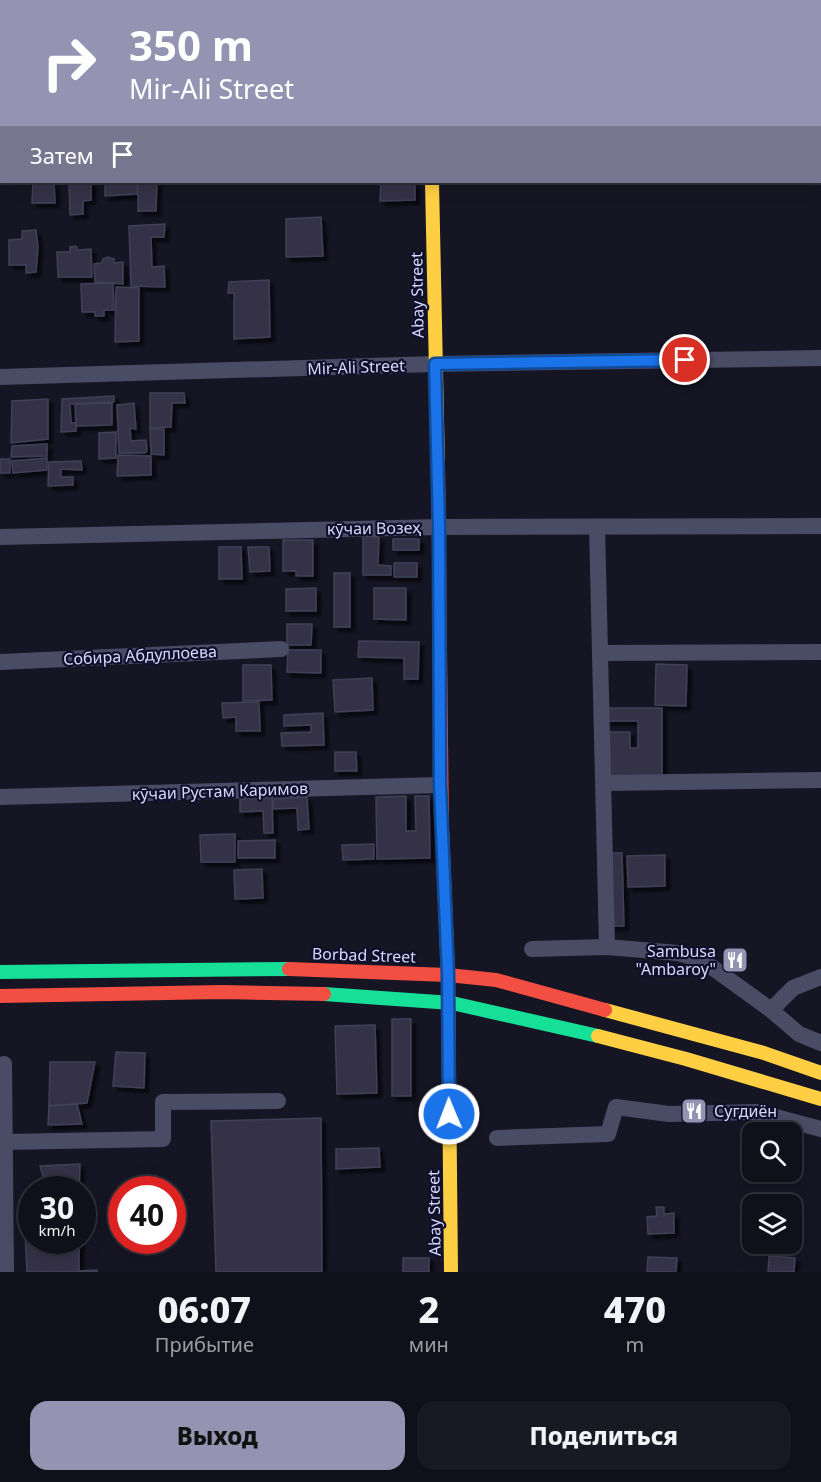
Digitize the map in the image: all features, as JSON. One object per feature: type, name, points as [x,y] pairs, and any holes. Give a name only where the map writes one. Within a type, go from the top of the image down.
[{"type":"main road","name":"Abay Street","points":[[432,183],[439,527],[440,785],[448,975],[452,1272]]},
{"type":"main road","name":"Borbad Street","points":[[0,972],[293,969],[448,975],[496,980],[764,1053],[821,1073]]},
{"type":"main road","points":[[0,996],[197,992],[358,994],[447,1002],[544,1022],[634,1045],[785,1086],[821,1099]]},
{"type":"street","name":"Mir-Ali Street","points":[[0,376],[435,364],[821,358]]},
{"type":"street","name":"кӯчаи Возеҳ","points":[[0,537],[439,527],[821,526]]},
{"type":"street","points":[[597,527],[607,947]]},
{"type":"street","name":"Собира Абдуллоева","points":[[0,662],[280,649]]},
{"type":"street","points":[[600,653],[821,652]]},
{"type":"street","points":[[604,783],[821,780]]},
{"type":"street","name":"кӯчаи Рустам Каримов","points":[[0,797],[440,785]]},
{"type":"street","points":[[532,949],[607,947],[678,953],[702,960],[771,1010],[799,1034],[821,1043]]},
{"type":"street","points":[[771,1010],[793,988],[821,977]]},
{"type":"street","points":[[4,1064],[6,1272]]},
{"type":"street","points":[[5,1142],[163,1139],[163,1102],[278,1101]]},
{"type":"street","points":[[497,1138],[608,1134],[616,1107],[669,1114],[757,1112],[821,1129]]},
{"type":"building","points":[[33,183],[54,183],[55,203],[32,203]]},
{"type":"building","points":[[69,183],[91,183],[91,200],[83,201],[83,214],[70,215]]},
{"type":"building","points":[[105,183],[137,183],[137,194],[105,196]]},
{"type":"building","points":[[138,183],[157,183],[156,211],[138,211]]},
{"type":"building","points":[[381,183],[415,183],[415,200],[380,201]]},
{"type":"building","points":[[321,217],[323,256],[286,257],[286,219]]},
{"type":"building","points":[[165,224],[164,237],[151,237],[152,267],[164,266],[165,287],[131,286],[129,226]]},
{"type":"building","points":[[36,230],[38,247],[36,272],[26,273],[26,265],[9,265],[9,240],[22,239],[22,231]]},
{"type":"building","points":[[76,246],[78,250],[91,249],[92,277],[58,277],[57,252],[70,252],[70,247]]},
{"type":"building","points":[[108,257],[114,259],[114,263],[123,262],[123,284],[95,282],[94,264],[102,263],[103,259]]},
{"type":"building","points":[[269,280],[270,337],[234,339],[234,293],[228,293],[229,282]]},
{"type":"building","points":[[113,283],[114,310],[104,310],[104,316],[95,316],[95,312],[82,312],[81,284]]},
{"type":"building","points":[[116,287],[139,288],[139,341],[115,342]]},
{"type":"building","points":[[150,393],[184,393],[185,403],[172,403],[171,427],[150,428]]},
{"type":"building","points":[[114,396],[114,402],[70,404],[71,423],[76,423],[76,431],[61,432],[62,399]]},
{"type":"building","points":[[48,399],[48,439],[11,443],[12,401]]},
{"type":"building","points":[[112,403],[112,425],[76,426],[75,404]]},
{"type":"building","points":[[134,403],[136,429],[130,428],[131,441],[146,440],[147,451],[145,453],[119,453],[117,405]]},
{"type":"building","points":[[150,429],[164,429],[164,455],[151,454]]},
{"type":"building","points":[[116,432],[116,458],[99,459],[99,433]]},
{"type":"building","points":[[47,444],[47,456],[11,457],[12,446]]},
{"type":"building","points":[[118,455],[151,456],[151,475],[117,476]]},
{"type":"building","points":[[47,458],[47,470],[13,473],[12,461]]},
{"type":"building","points":[[0,459],[10,459],[10,473],[0,473]]},
{"type":"building","points":[[81,461],[82,470],[61,469],[61,477],[73,477],[73,485],[48,486],[49,462]]},
{"type":"building","points":[[363,536],[379,537],[378,565],[391,566],[391,575],[363,575]]},
{"type":"building","points":[[393,539],[419,539],[419,550],[393,550]]},
{"type":"building","points":[[283,540],[313,540],[313,576],[296,576],[296,571],[283,571]]},
{"type":"building","points":[[219,547],[241,547],[242,579],[219,579]]},
{"type":"building","points":[[248,547],[269,547],[270,571],[250,572]]},
{"type":"building","points":[[394,563],[417,563],[417,577],[394,577]]},
{"type":"building","points":[[334,573],[350,573],[350,627],[334,627]]},
{"type":"building","points":[[316,588],[316,611],[286,611],[286,589]]},
{"type":"building","points":[[374,588],[406,588],[406,620],[374,619]]},
{"type":"building","points":[[287,624],[312,624],[311,645],[287,645]]},
{"type":"building","points":[[359,641],[419,642],[418,679],[404,679],[404,658],[358,657]]},
{"type":"building","points":[[288,650],[321,650],[321,673],[287,672]]},
{"type":"building","points":[[656,664],[687,665],[686,706],[655,705]]},
{"type":"building","points":[[243,665],[271,665],[272,700],[243,701]]},
{"type":"building","points":[[372,678],[373,710],[335,712],[333,680]]},
{"type":"building","points":[[259,702],[260,731],[236,731],[236,717],[223,718],[222,703]]},
{"type":"building","points":[[607,708],[662,708],[662,778],[606,778],[606,732],[630,732],[630,748],[638,748],[638,721],[607,721]]},
{"type":"building","points":[[323,713],[324,745],[282,746],[281,733],[311,732],[311,725],[284,726],[284,715]]},
{"type":"building","points":[[335,752],[356,752],[357,771],[335,771]]},
{"type":"building","points":[[406,796],[406,831],[416,831],[415,796],[429,796],[430,858],[377,859],[376,797]]},
{"type":"building","points":[[307,797],[309,829],[298,830],[297,808],[273,809],[273,799]]},
{"type":"building","points":[[272,798],[273,833],[264,833],[263,811],[240,812],[240,799]]},
{"type":"building","points":[[235,834],[235,862],[201,862],[200,835]]},
{"type":"building","points":[[275,840],[275,858],[238,858],[238,841]]},
{"type":"building","points":[[374,844],[374,859],[343,860],[342,845]]},
{"type":"building","points":[[610,853],[622,853],[624,926],[611,926]]},
{"type":"building","points":[[665,855],[665,886],[628,887],[627,856]]},
{"type":"building","points":[[262,869],[263,898],[235,899],[234,870]]},
{"type":"building","points":[[392,1019],[411,1019],[411,1096],[392,1096]]},
{"type":"building","points":[[375,1025],[377,1093],[337,1094],[335,1026]]},
{"type":"building","points":[[116,1052],[145,1053],[144,1088],[113,1086]]},
{"type":"building","points":[[50,1062],[95,1062],[87,1103],[49,1106]]},
{"type":"building","points":[[77,1104],[82,1124],[48,1125],[49,1106]]},
{"type":"building","points":[[321,1118],[322,1272],[216,1272],[211,1121]]},
{"type":"building","points":[[379,1148],[380,1167],[336,1169],[336,1149]]},
{"type":"building","points":[[80,1164],[80,1176],[43,1176],[40,1166]]},
{"type":"building","points":[[656,1207],[664,1207],[664,1214],[674,1213],[674,1233],[648,1234],[647,1217],[657,1216]]},
{"type":"building","points":[[26,1254],[79,1254],[79,1271],[97,1270],[97,1272],[27,1272]]},
{"type":"building","points":[[769,1256],[795,1258],[794,1272],[768,1272]]},
{"type":"building","points":[[648,1257],[677,1258],[676,1272],[647,1272]]},
{"type":"building","points":[[403,1258],[429,1258],[429,1272],[403,1272]]},
{"type":"traffic: fast","points":[[0,972],[289,969]]},
{"type":"traffic: fast","points":[[324,994],[452,1003],[598,1036]]},
{"type":"traffic: slow","points":[[432,183],[438,466]]},
{"type":"traffic: slow","points":[[442,829],[448,975],[451,1272]]},
{"type":"traffic: slow","points":[[605,1010],[764,1053],[821,1073]]},
{"type":"traffic: slow","points":[[598,1036],[821,1099]]},
{"type":"traffic: jam","points":[[438,466],[442,829]]},
{"type":"traffic: jam","points":[[289,969],[448,975],[496,980],[605,1010]]},
{"type":"traffic: jam","points":[[0,996],[222,992],[324,994]]},
{"type":"place","name":"Sambusa \"Ambaroy\"","points":[[735,960]]},
{"type":"place","name":"Сугдиён","points":[[694,1111]]},
{"type":"route","points":[[449,1114],[448,975],[440,785],[439,527],[435,364],[685,360]]}]
